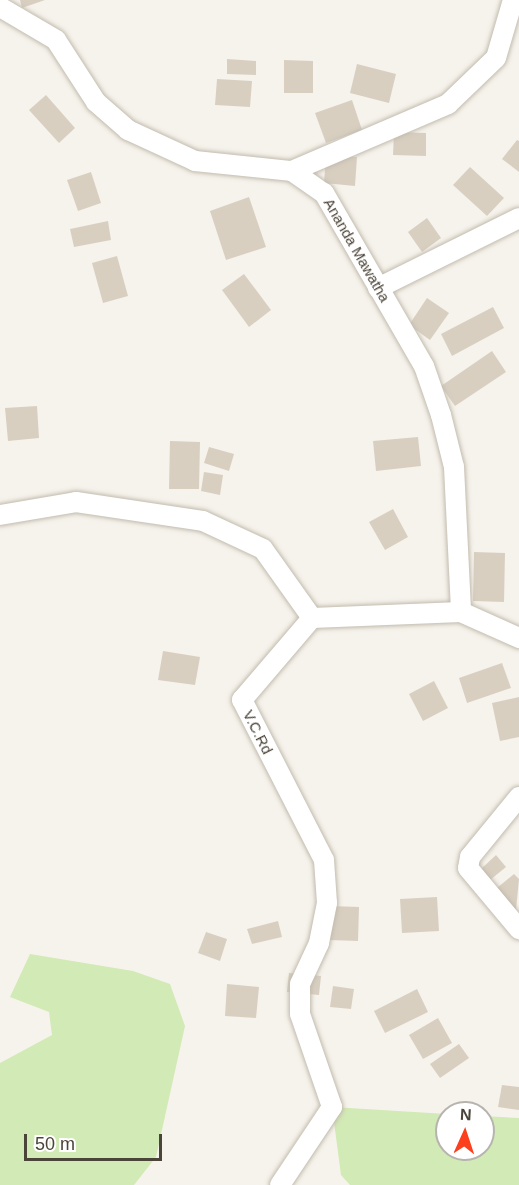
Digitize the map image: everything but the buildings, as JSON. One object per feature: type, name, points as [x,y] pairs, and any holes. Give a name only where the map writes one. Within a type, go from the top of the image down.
[{"type":"street","points":[[292,171],[448,104],[496,58],[513,0]]},
{"type":"street","name":"Ananda Mawatha","points":[[3,5],[56,40],[96,102],[128,130],[195,161],[292,171],[324,193],[424,366],[441,415],[453,467],[461,612]]},
{"type":"street","points":[[378,288],[519,218]]},
{"type":"street","points":[[0,515],[76,502],[203,521],[263,549],[312,618],[461,612],[519,638]]},
{"type":"street","name":"V.C.Rd","points":[[280,1185],[332,1107],[300,1014],[300,984],[319,943],[327,903],[324,860],[242,700],[312,618]]},
{"type":"street","points":[[519,796],[470,857],[468,868],[519,929]]},
{"type":"green space","points":[[30,954],[133,971],[170,984],[185,1026],[156,1157],[134,1185],[0,1185],[0,1063],[52,1035],[49,1012],[10,997]]},
{"type":"green space","points":[[332,1107],[435,1113],[435,1161],[495,1161],[495,1117],[519,1118],[519,1185],[350,1185],[341,1175]]}]
